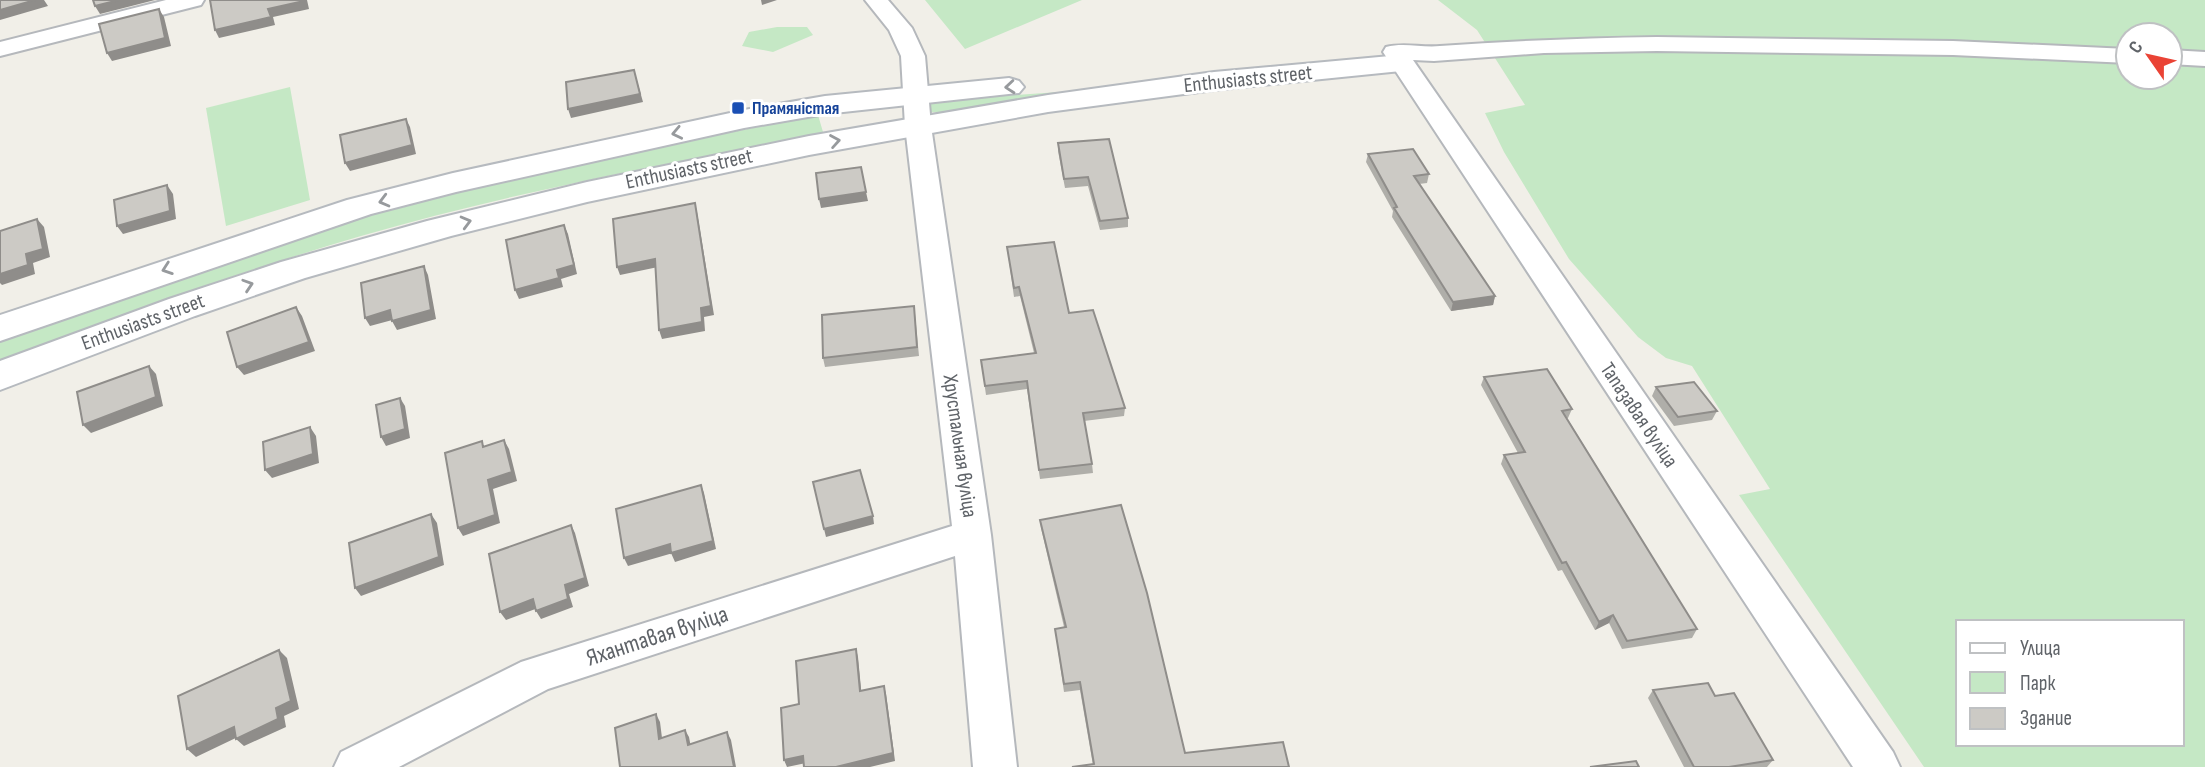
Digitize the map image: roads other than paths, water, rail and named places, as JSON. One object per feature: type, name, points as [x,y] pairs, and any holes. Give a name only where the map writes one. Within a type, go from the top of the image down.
[{"type":"street","points":[[0,49],[193,0]]},
{"type":"street","name":"Хрустальная вуліца","points":[[876,0],[900,28],[913,56],[916,111],[972,535],[995,767]]},
{"type":"street","points":[[1398,58],[1544,46],[1657,44],[1953,48],[2114,54]]},
{"type":"street","name":"Enthusiasts street","points":[[0,376],[154,316],[293,270],[404,238],[916,111],[1211,82],[1398,58]]},
{"type":"street","name":"Тапазавая вуліца","points":[[1398,58],[1878,767]]},
{"type":"street","points":[[2184,58],[2205,59]]},
{"type":"street","name":"Enthusiasts street","points":[[0,328],[359,207],[453,183],[744,119],[825,105],[916,111]]},
{"type":"street","name":"Яхантавая вуліца","points":[[356,767],[536,675],[972,535]]},
{"type":"place","name":"Прамяністая","points":[[738,108]]}]
